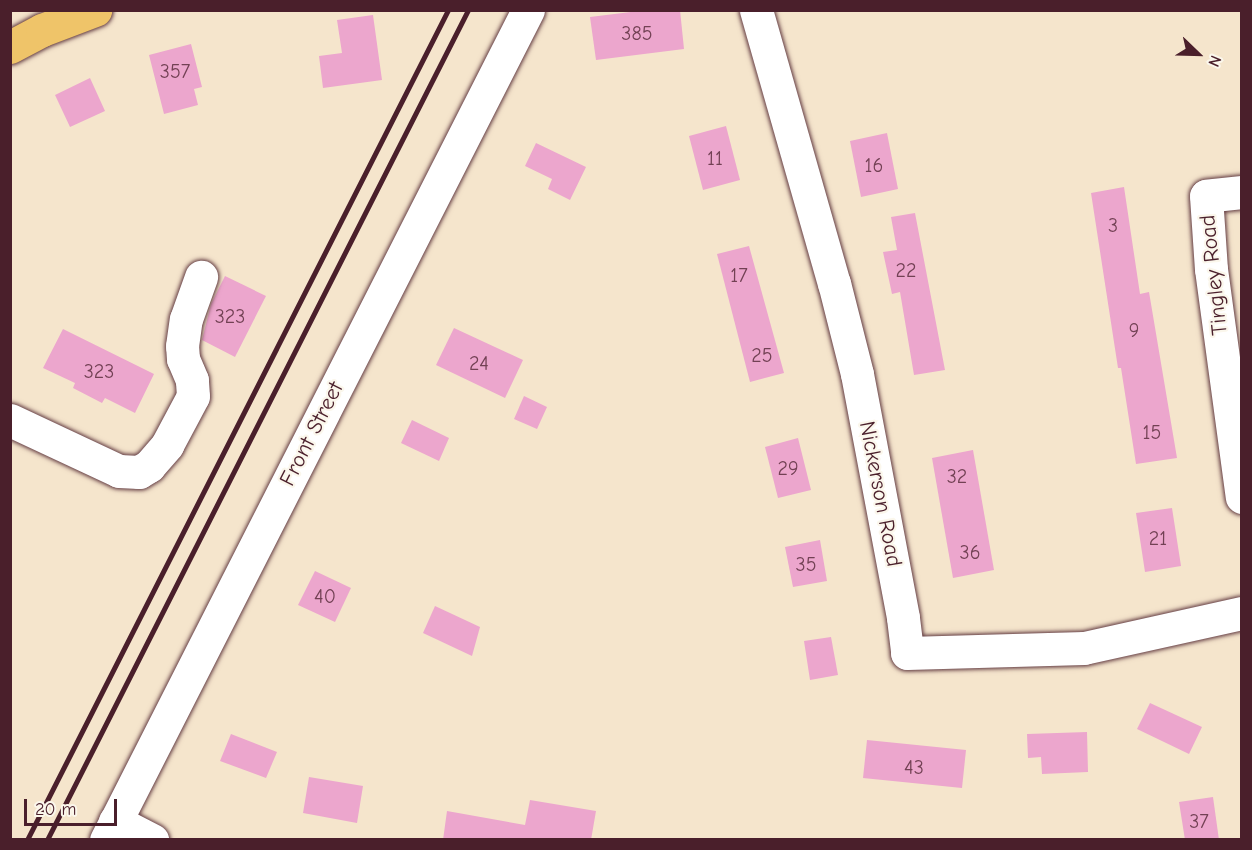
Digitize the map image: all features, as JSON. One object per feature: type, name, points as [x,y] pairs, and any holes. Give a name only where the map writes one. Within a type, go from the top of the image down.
[{"type":"main road","points":[[10,47],[42,30],[96,10]]},
{"type":"street","name":"Nickerson Road","points":[[756,10],[846,328],[869,433],[907,653],[1084,648],[1242,613]]},
{"type":"street","name":"Front Street","points":[[111,830],[520,16]]},
{"type":"street","name":"Tingley Road","points":[[1242,192],[1206,196],[1211,269],[1242,497]]},
{"type":"street","points":[[10,420],[119,471],[139,472],[149,466],[167,445],[193,396],[192,380],[183,359],[182,340],[190,305],[201,277]]},
{"type":"street","points":[[111,830],[153,840]]},
{"type":"building","points":[[647,10],[680,10],[684,49],[596,60],[590,17]]},
{"type":"building","points":[[373,15],[382,80],[323,88],[319,56],[342,53],[337,20]]},
{"type":"building","points":[[191,44],[202,87],[194,89],[198,105],[164,114],[149,55]]},
{"type":"building","points":[[90,78],[105,111],[70,127],[55,95]]},
{"type":"building","points":[[726,126],[740,180],[703,190],[689,136]]},
{"type":"building","points":[[887,133],[898,189],[861,197],[850,141]]},
{"type":"building","points":[[536,143],[586,167],[570,200],[548,189],[552,179],[525,166]]},
{"type":"building","points":[[1124,187],[1140,294],[1149,292],[1177,458],[1136,464],[1121,368],[1118,368],[1091,193]]},
{"type":"building","points":[[915,213],[945,370],[914,375],[900,292],[892,294],[883,252],[897,250],[891,217]]},
{"type":"building","points":[[749,246],[784,373],[750,382],[717,254]]},
{"type":"building","points":[[225,276],[266,296],[235,357],[202,340],[211,304]]},
{"type":"building","points":[[454,328],[523,360],[505,398],[436,365]]},
{"type":"building","points":[[63,329],[154,374],[135,413],[105,398],[102,403],[73,388],[75,383],[43,368]]},
{"type":"building","points":[[524,396],[547,407],[537,429],[514,419]]},
{"type":"building","points":[[412,420],[449,438],[439,461],[401,443]]},
{"type":"building","points":[[798,438],[811,490],[778,498],[765,447]]},
{"type":"building","points":[[973,450],[994,570],[953,578],[932,458]]},
{"type":"building","points":[[1172,508],[1181,566],[1145,572],[1136,513]]},
{"type":"building","points":[[820,540],[827,581],[793,587],[785,547]]},
{"type":"building","points":[[315,571],[351,588],[335,622],[298,605]]},
{"type":"building","points":[[435,606],[480,627],[472,656],[423,633]]},
{"type":"building","points":[[831,637],[838,675],[810,680],[804,641]]},
{"type":"building","points":[[1150,703],[1202,727],[1189,754],[1137,729]]},
{"type":"building","points":[[1087,732],[1088,772],[1042,774],[1041,757],[1028,758],[1027,734]]},
{"type":"building","points":[[231,734],[277,752],[266,778],[220,761]]},
{"type":"building","points":[[867,740],[966,750],[962,788],[863,778]]},
{"type":"building","points":[[309,777],[363,786],[357,823],[303,813]]},
{"type":"building","points":[[1213,797],[1219,840],[1185,840],[1179,802]]},
{"type":"building","points":[[530,800],[596,811],[591,840],[443,840],[447,811],[525,825]]},
{"type":"railway","points":[[27,840],[448,10]]},
{"type":"railway","points":[[47,840],[468,10]]}]
